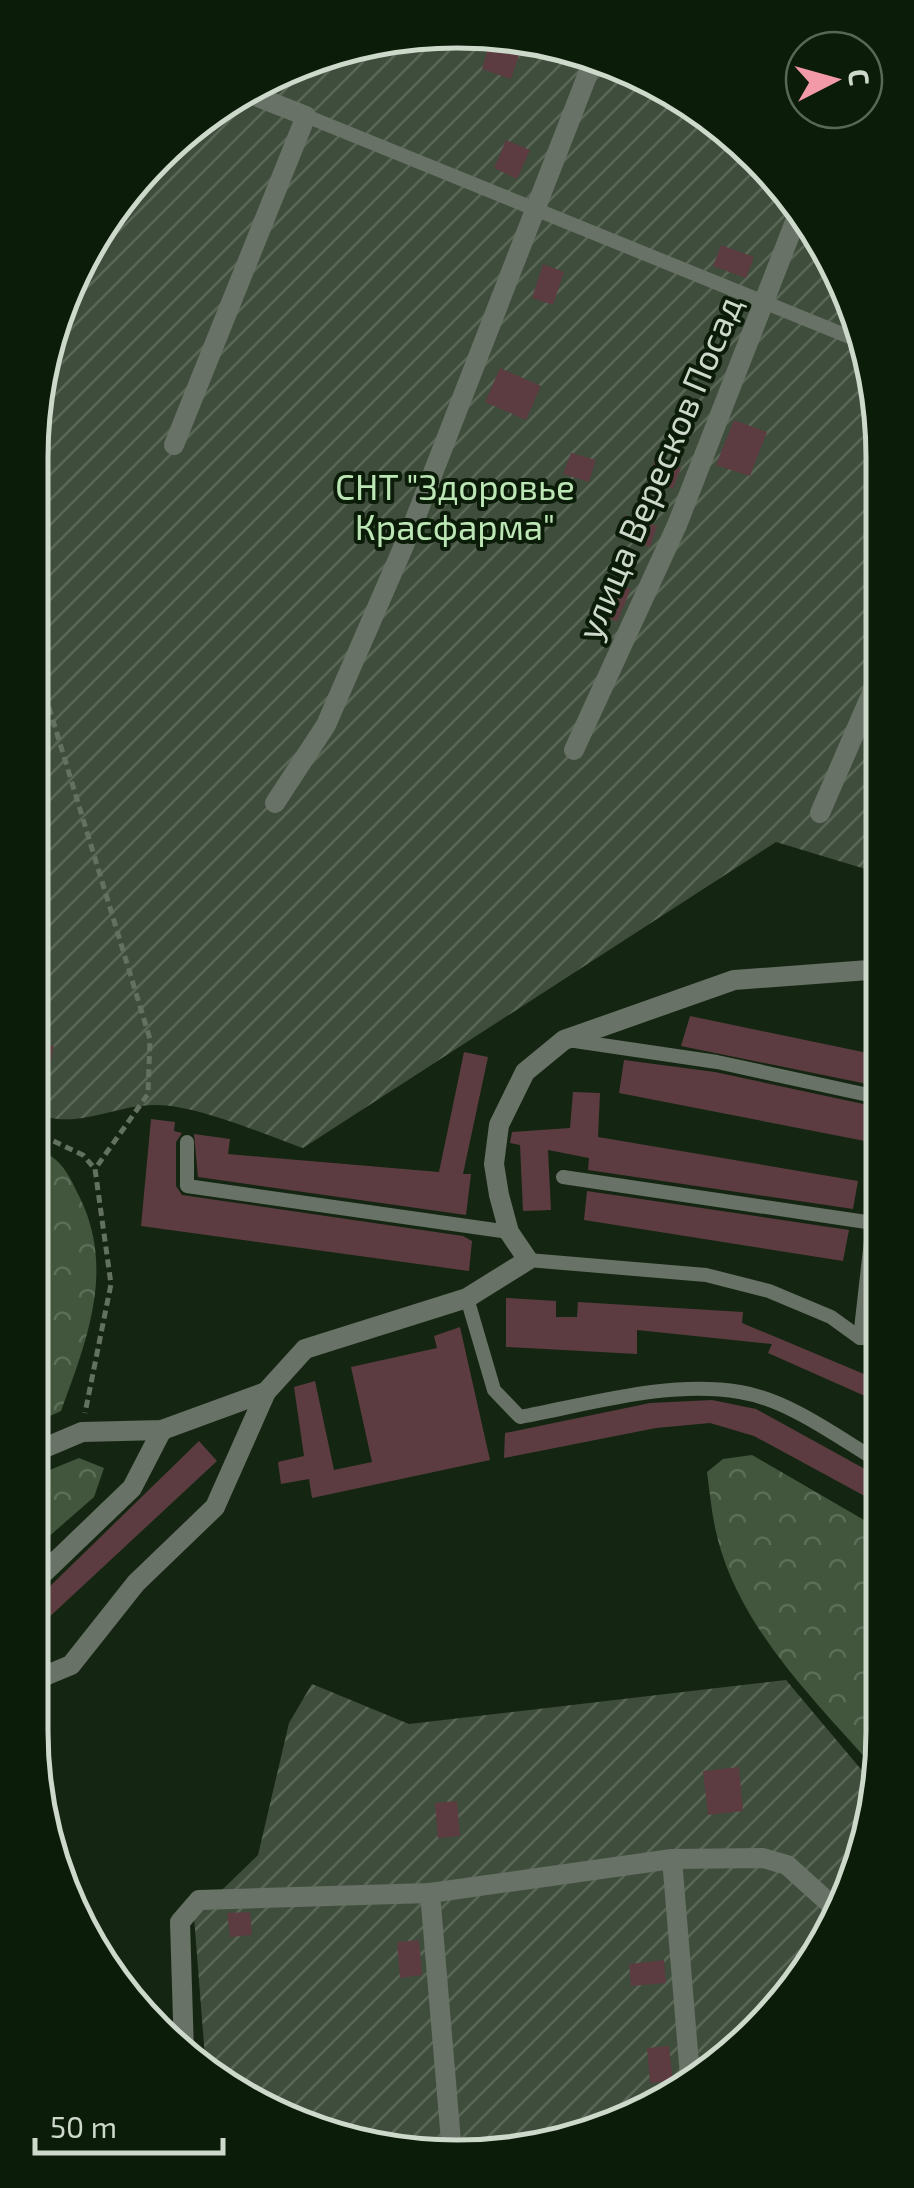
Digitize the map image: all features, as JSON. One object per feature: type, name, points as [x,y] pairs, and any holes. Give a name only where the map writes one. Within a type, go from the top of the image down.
[{"type":"street","points":[[275,803],[326,725],[412,526],[590,69]]},
{"type":"street","points":[[174,445],[306,116],[260,98]]},
{"type":"street","name":"улица Вересков Посад","points":[[574,750],[677,525],[794,225]]},
{"type":"street","points":[[820,813],[866,707]]},
{"type":"street","points":[[48,1675],[71,1665],[136,1582],[215,1507],[266,1392],[305,1349],[468,1298],[528,1260],[509,1232],[494,1164],[499,1125],[525,1072],[564,1040],[734,980],[866,970]]},
{"type":"street","points":[[48,1446],[82,1432],[162,1430],[266,1392]]},
{"type":"street","points":[[48,1569],[132,1488],[162,1430]]},
{"type":"street","points":[[184,2036],[180,1922],[199,1900],[430,1893],[672,1859],[763,1858],[787,1866],[828,1902]]},
{"type":"street","points":[[672,1859],[689,2068]]},
{"type":"street","points":[[430,1893],[451,2140]]},
{"type":"lane","points":[[306,116],[848,336]]},
{"type":"lane","points":[[564,1040],[717,1062],[866,1095]]},
{"type":"lane","points":[[187,1142],[187,1186],[509,1232]]},
{"type":"lane","points":[[563,1177],[866,1222]]},
{"type":"lane","points":[[528,1260],[706,1275],[768,1291],[866,1338]]},
{"type":"lane","points":[[860,1338],[866,1285]]},
{"type":"lane","points":[[468,1298],[494,1390],[520,1417],[678,1388],[743,1392],[790,1411],[866,1454]]},
{"type":"path","points":[[48,704],[150,1039],[148,1094],[95,1169]]},
{"type":"path","points":[[48,1138],[83,1155],[95,1169],[112,1284],[89,1376],[82,1432]]},
{"type":"green space","name":"СНТ \"Здоровье Красфарма\"","points":[[430,48],[510,51],[589,69],[662,102],[727,149],[782,208],[824,276],[853,351],[866,430],[866,869],[776,842],[303,1148],[228,1120],[169,1106],[152,1105],[61,1119],[48,1117],[48,430],[61,351],[102,252],[149,187],[208,132],[276,90],[351,61]]},
{"type":"green space","points":[[48,1153],[66,1171],[75,1187],[90,1225],[95,1252],[96,1278],[88,1331],[61,1411],[48,1417]]},
{"type":"green space","points":[[752,1455],[866,1521],[866,1759],[784,1664],[729,1573],[716,1532],[707,1472],[723,1459]]},
{"type":"green space","points":[[79,1458],[104,1468],[94,1497],[48,1537],[48,1471]]},
{"type":"green space","points":[[786,1680],[864,1773],[859,1811],[835,1888],[797,1959],[747,2021],[685,2071],[614,2109],[537,2133],[484,2140],[430,2140],[377,2133],[325,2119],[276,2098],[205,2053],[194,1917],[258,1855],[289,1723],[312,1684],[409,1724]]},
{"type":"building","points":[[488,48],[519,55],[511,79],[482,69]]},
{"type":"building","points":[[506,140],[530,150],[517,179],[494,168]]},
{"type":"building","points":[[721,245],[754,257],[746,278],[713,266]]},
{"type":"building","points":[[543,264],[564,272],[553,305],[532,298]]},
{"type":"building","points":[[500,368],[541,386],[526,420],[485,402]]},
{"type":"building","points":[[734,420],[767,432],[750,476],[716,465]]},
{"type":"building","points":[[571,453],[596,460],[589,482],[563,474]]},
{"type":"building","points":[[655,459],[681,468],[673,489],[647,480]]},
{"type":"building","points":[[624,515],[657,526],[650,547],[616,536]]},
{"type":"building","points":[[611,580],[631,589],[617,622],[596,612]]},
{"type":"building","points":[[690,1016],[866,1053],[866,1084],[681,1046]]},
{"type":"building","points":[[48,1045],[54,1046],[48,1074]]},
{"type":"building","points":[[464,1052],[488,1057],[463,1174],[471,1174],[466,1215],[198,1177],[194,1134],[230,1139],[228,1154],[439,1172]]},
{"type":"building","points":[[624,1060],[715,1072],[866,1105],[866,1136],[865,1141],[619,1093]]},
{"type":"building","points":[[573,1092],[600,1093],[598,1137],[858,1181],[853,1209],[588,1170],[589,1158],[548,1150],[551,1210],[523,1211],[520,1145],[510,1143],[512,1132],[570,1128]]},
{"type":"building","points":[[151,1119],[175,1122],[174,1131],[182,1133],[176,1142],[176,1186],[182,1195],[463,1236],[472,1241],[469,1271],[141,1226]]},
{"type":"building","points":[[587,1191],[849,1230],[843,1261],[584,1220]]},
{"type":"building","points":[[506,1298],[556,1301],[556,1317],[577,1317],[578,1302],[743,1312],[742,1323],[866,1375],[866,1396],[768,1353],[772,1344],[637,1330],[637,1354],[506,1347]]},
{"type":"building","points":[[460,1327],[490,1460],[312,1498],[309,1479],[281,1484],[278,1462],[304,1456],[294,1387],[315,1381],[334,1470],[372,1462],[351,1367],[437,1348],[434,1336]]},
{"type":"building","points":[[712,1400],[756,1409],[866,1470],[866,1497],[754,1436],[710,1423],[656,1428],[504,1458],[505,1433],[650,1403]]},
{"type":"building","points":[[199,1441],[217,1461],[48,1618],[48,1588]]},
{"type":"building","points":[[739,1767],[743,1811],[708,1815],[703,1771]]},
{"type":"building","points":[[457,1801],[460,1836],[438,1838],[435,1803]]},
{"type":"building","points":[[250,1912],[252,1935],[230,1937],[227,1913]]},
{"type":"building","points":[[419,1940],[422,1975],[400,1978],[397,1942]]},
{"type":"building","points":[[664,1960],[666,1983],[631,1986],[629,1964]]},
{"type":"building","points":[[669,2046],[673,2079],[650,2083],[647,2048]]}]
